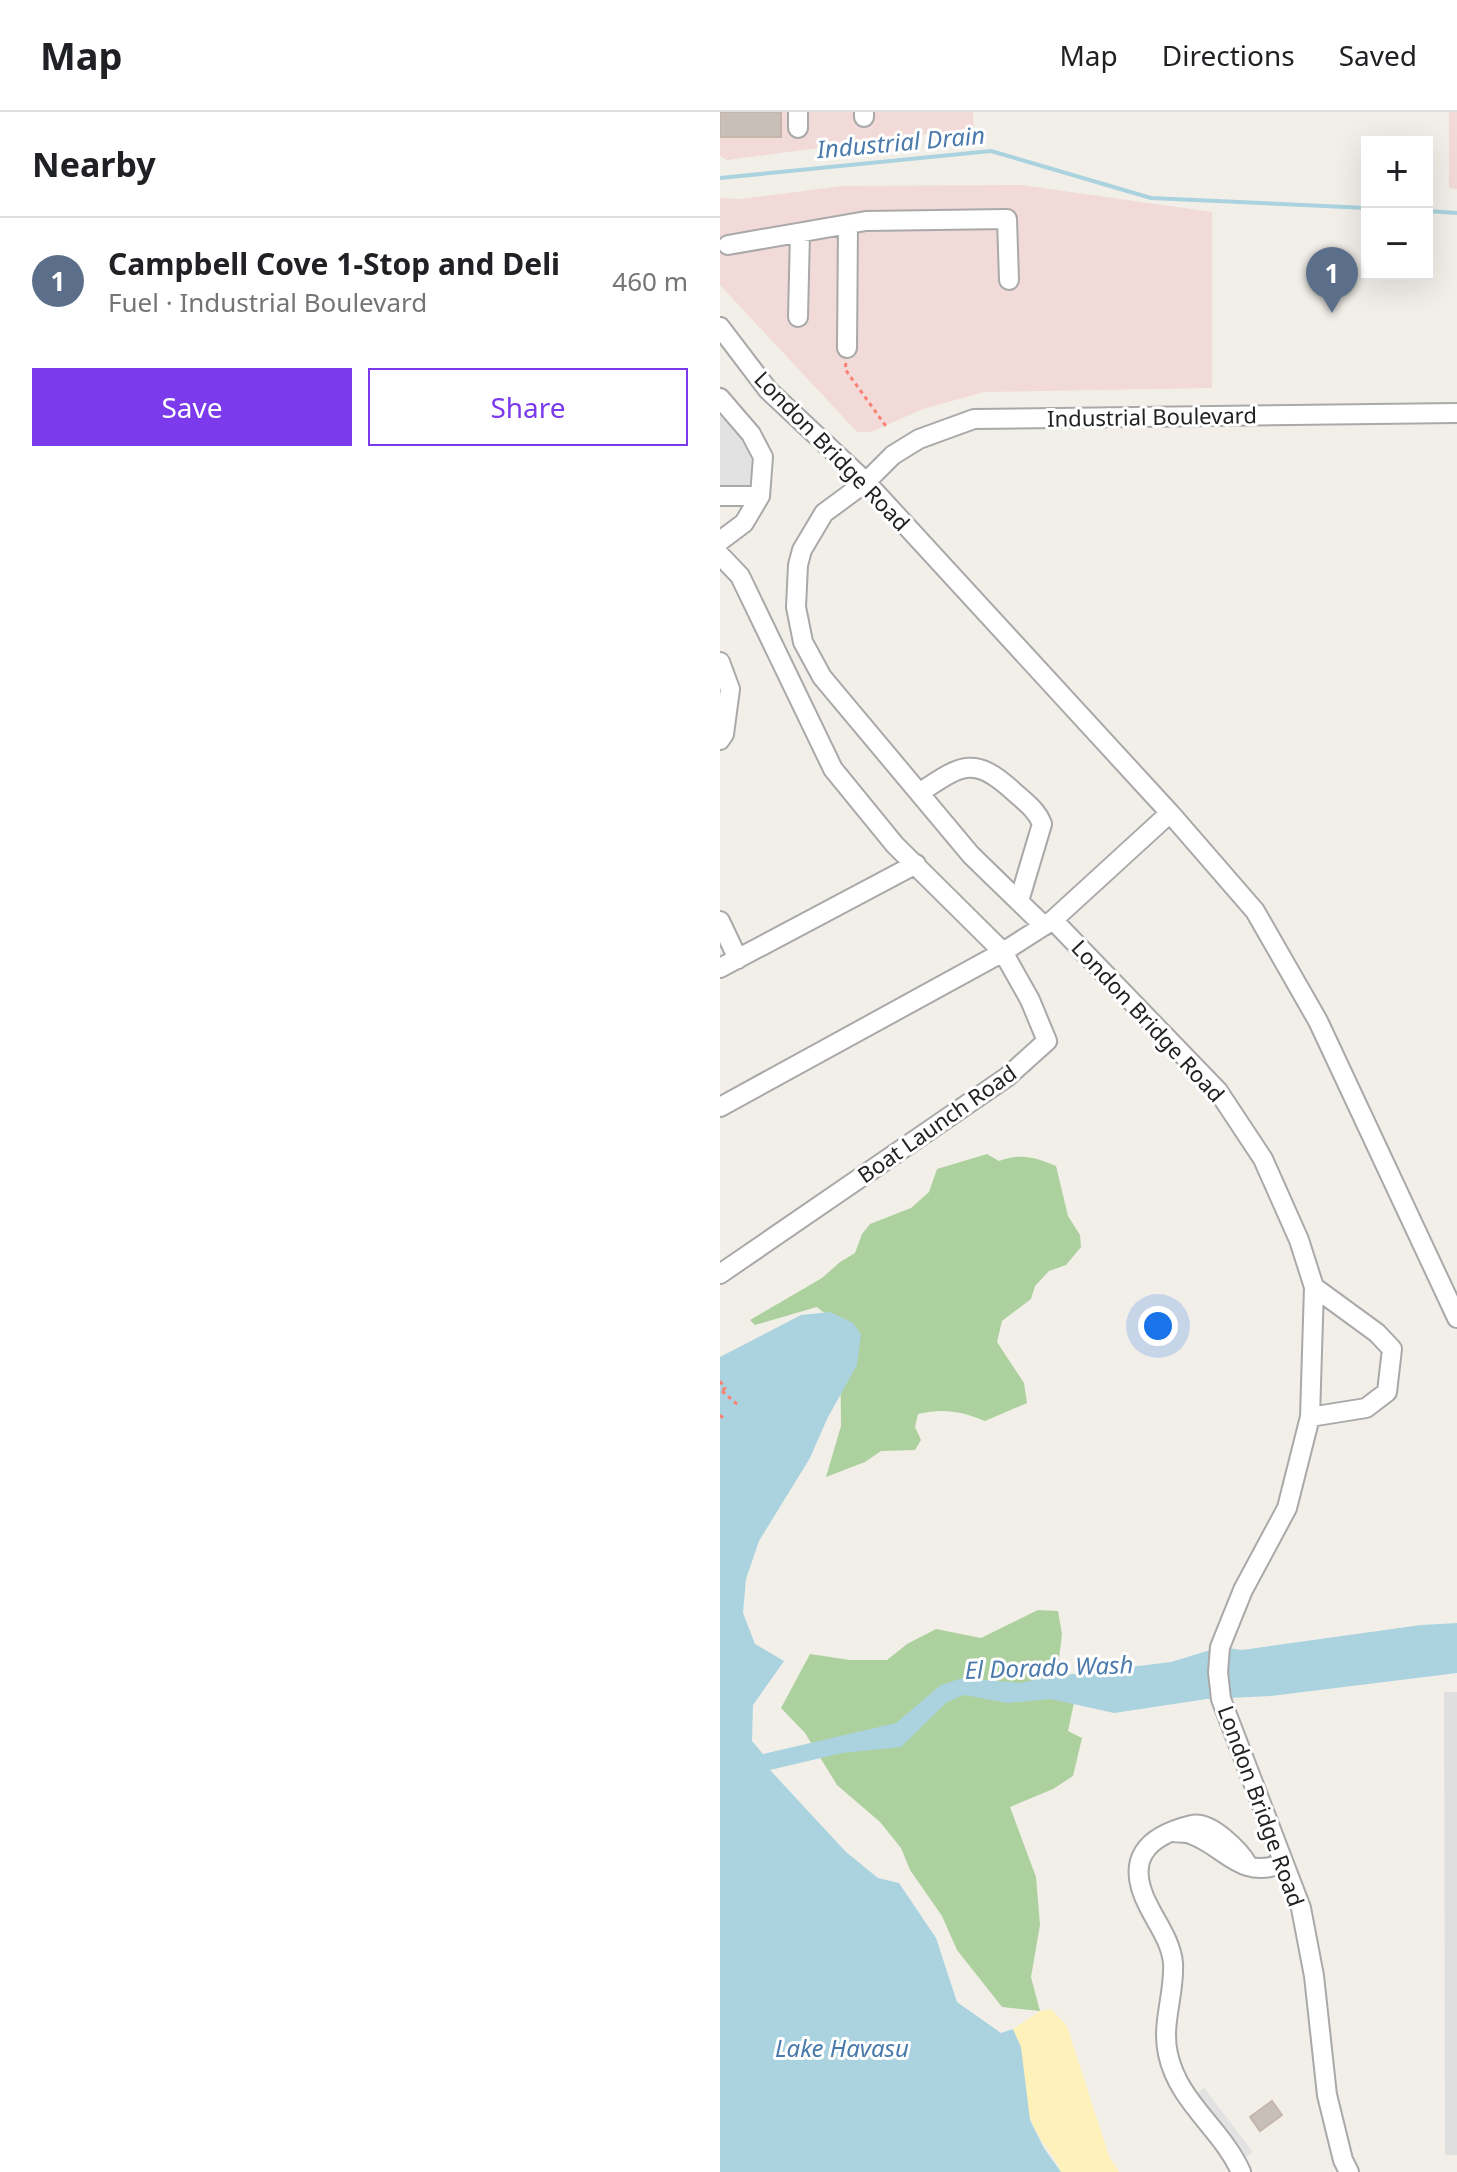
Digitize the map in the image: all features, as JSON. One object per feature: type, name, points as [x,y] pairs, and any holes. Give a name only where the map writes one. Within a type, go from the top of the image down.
[{"type":"street","points":[[728,245],[866,221],[1007,219],[1009,280]]},
{"type":"street","points":[[847,354],[848,225]]},
{"type":"street","points":[[798,317],[800,233]]},
{"type":"street","name":"London Bridge Road","points":[[720,327],[768,390],[866,482],[1170,813],[1255,911],[1310,1007],[1457,1318]]},
{"type":"street","points":[[720,398],[751,434],[763,457],[760,496],[744,523],[720,541]]},
{"type":"street","name":"Industrial Boulevard","points":[[919,793],[822,677],[803,642],[798,623],[795,589],[802,550],[824,513],[866,482],[884,462],[919,439],[974,419],[1457,413]]},
{"type":"street","points":[[720,496],[760,496]]},
{"type":"street","points":[[720,555],[740,576],[833,769],[895,845],[1003,952]]},
{"type":"street","points":[[720,662],[730,689],[723,712],[724,734],[720,740]]},
{"type":"street","points":[[919,793],[949,773],[977,767],[994,774],[1038,814],[1042,824],[1019,901]]},
{"type":"street","name":"London Bridge Road","points":[[919,793],[971,855],[1019,901],[1049,923],[1218,1091],[1263,1159],[1299,1240],[1314,1287],[1310,1417],[1287,1508],[1243,1590],[1220,1647],[1218,1672],[1221,1699],[1301,1908],[1314,1976],[1327,2095],[1343,2160],[1349,2172]]},
{"type":"street","points":[[720,1107],[1003,952],[1049,923],[1170,813]]},
{"type":"street","points":[[720,968],[916,864]]},
{"type":"street","points":[[720,921],[738,959]]},
{"type":"street","name":"Boat Launch Road","points":[[720,1274],[1007,1077],[1047,1041],[1030,1000],[1003,952]]},
{"type":"street","points":[[1310,1417],[1366,1408],[1387,1392],[1392,1349],[1377,1333],[1314,1287]]},
{"type":"street","points":[[1241,2172],[1181,2090],[1168,2054],[1166,2043],[1173,1959],[1165,1935],[1144,1896],[1138,1868],[1147,1845],[1163,1834],[1195,1823],[1235,1846],[1248,1865],[1272,1868],[1283,1863]]},
{"type":"path","points":[[847,354],[845,369],[888,429]]},
{"type":"path","points":[[720,1381],[725,1388],[721,1392],[738,1405]]},
{"type":"path","points":[[720,1415],[724,1419]]},
{"type":"shaded area","points":[[720,112],[973,112],[974,128],[727,160],[720,156]]},
{"type":"shaded area","points":[[1449,112],[1457,112],[1457,189],[1449,188]]},
{"type":"shaded area","points":[[1021,185],[1212,212],[1212,388],[984,392],[923,409],[871,432],[857,432],[720,285],[720,198],[740,199],[842,186]]},
{"type":"shaded area","points":[[720,385],[762,434],[766,502],[720,503]]},
{"type":"shaded area","points":[[1444,1692],[1457,1692],[1457,2155],[1445,2155]]},
{"type":"shaded area","points":[[1204,2088],[1253,2152],[1241,2161],[1192,2097]]},
{"type":"green space","points":[[987,1154],[999,1161],[1028,1157],[1056,1166],[1068,1216],[1080,1235],[1081,1247],[1066,1265],[1049,1271],[1035,1286],[1031,1299],[1002,1321],[997,1342],[1024,1383],[1027,1403],[985,1421],[952,1412],[918,1414],[915,1427],[921,1440],[915,1450],[881,1451],[865,1462],[826,1477],[841,1426],[840,1326],[817,1307],[755,1325],[750,1320],[822,1278],[855,1253],[862,1234],[870,1224],[911,1208],[929,1192],[937,1169]]},
{"type":"green space","points":[[1038,1610],[1058,1611],[1062,1634],[1056,1684],[1075,1698],[1068,1731],[1082,1738],[1073,1776],[1053,1789],[1010,1807],[1036,1877],[1040,1925],[1031,1977],[1040,2011],[1002,2007],[957,1950],[942,1916],[910,1870],[901,1848],[880,1822],[837,1785],[805,1733],[781,1708],[810,1654],[850,1660],[887,1660],[907,1644],[936,1629],[981,1638]]},
{"type":"sand","points":[[1051,2009],[1067,2026],[1109,2156],[1119,2172],[1061,2172],[1032,2123],[1013,2029],[1040,2011]]},
{"type":"water","name":"Lake Havasu","points":[[830,1312],[853,1323],[861,1334],[857,1365],[827,1419],[810,1458],[759,1541],[746,1579],[743,1613],[755,1644],[784,1661],[753,1705],[752,1741],[763,1754],[896,1723],[941,1685],[963,1678],[1020,1683],[1171,1662],[1220,1647],[1242,1650],[1421,1625],[1457,1623],[1457,1673],[1271,1696],[1207,1699],[1114,1713],[1051,1699],[1008,1703],[964,1695],[947,1702],[901,1747],[842,1753],[770,1770],[846,1852],[878,1878],[899,1883],[936,1938],[957,2002],[1001,2033],[1013,2029],[1021,2047],[1030,2120],[1061,2172],[720,2172],[720,1357],[801,1315]]},
{"type":"building","points":[[720,112],[781,112],[781,137],[720,137]]},
{"type":"building","points":[[1272,2101],[1282,2115],[1260,2131],[1250,2117]]},
{"type":"waterway","name":"Industrial Drain","points":[[720,178],[991,151],[1151,198],[1361,208]]},
{"type":"waterway","name":"Industrial Drain","points":[[1433,211],[1457,213]]},
{"type":"place","name":"Campbell Cove 1-Stop and Deli","points":[[1332,313]]},
{"type":"water label","name":"El Dorado Wash","points":[[1049,1668]]}]
